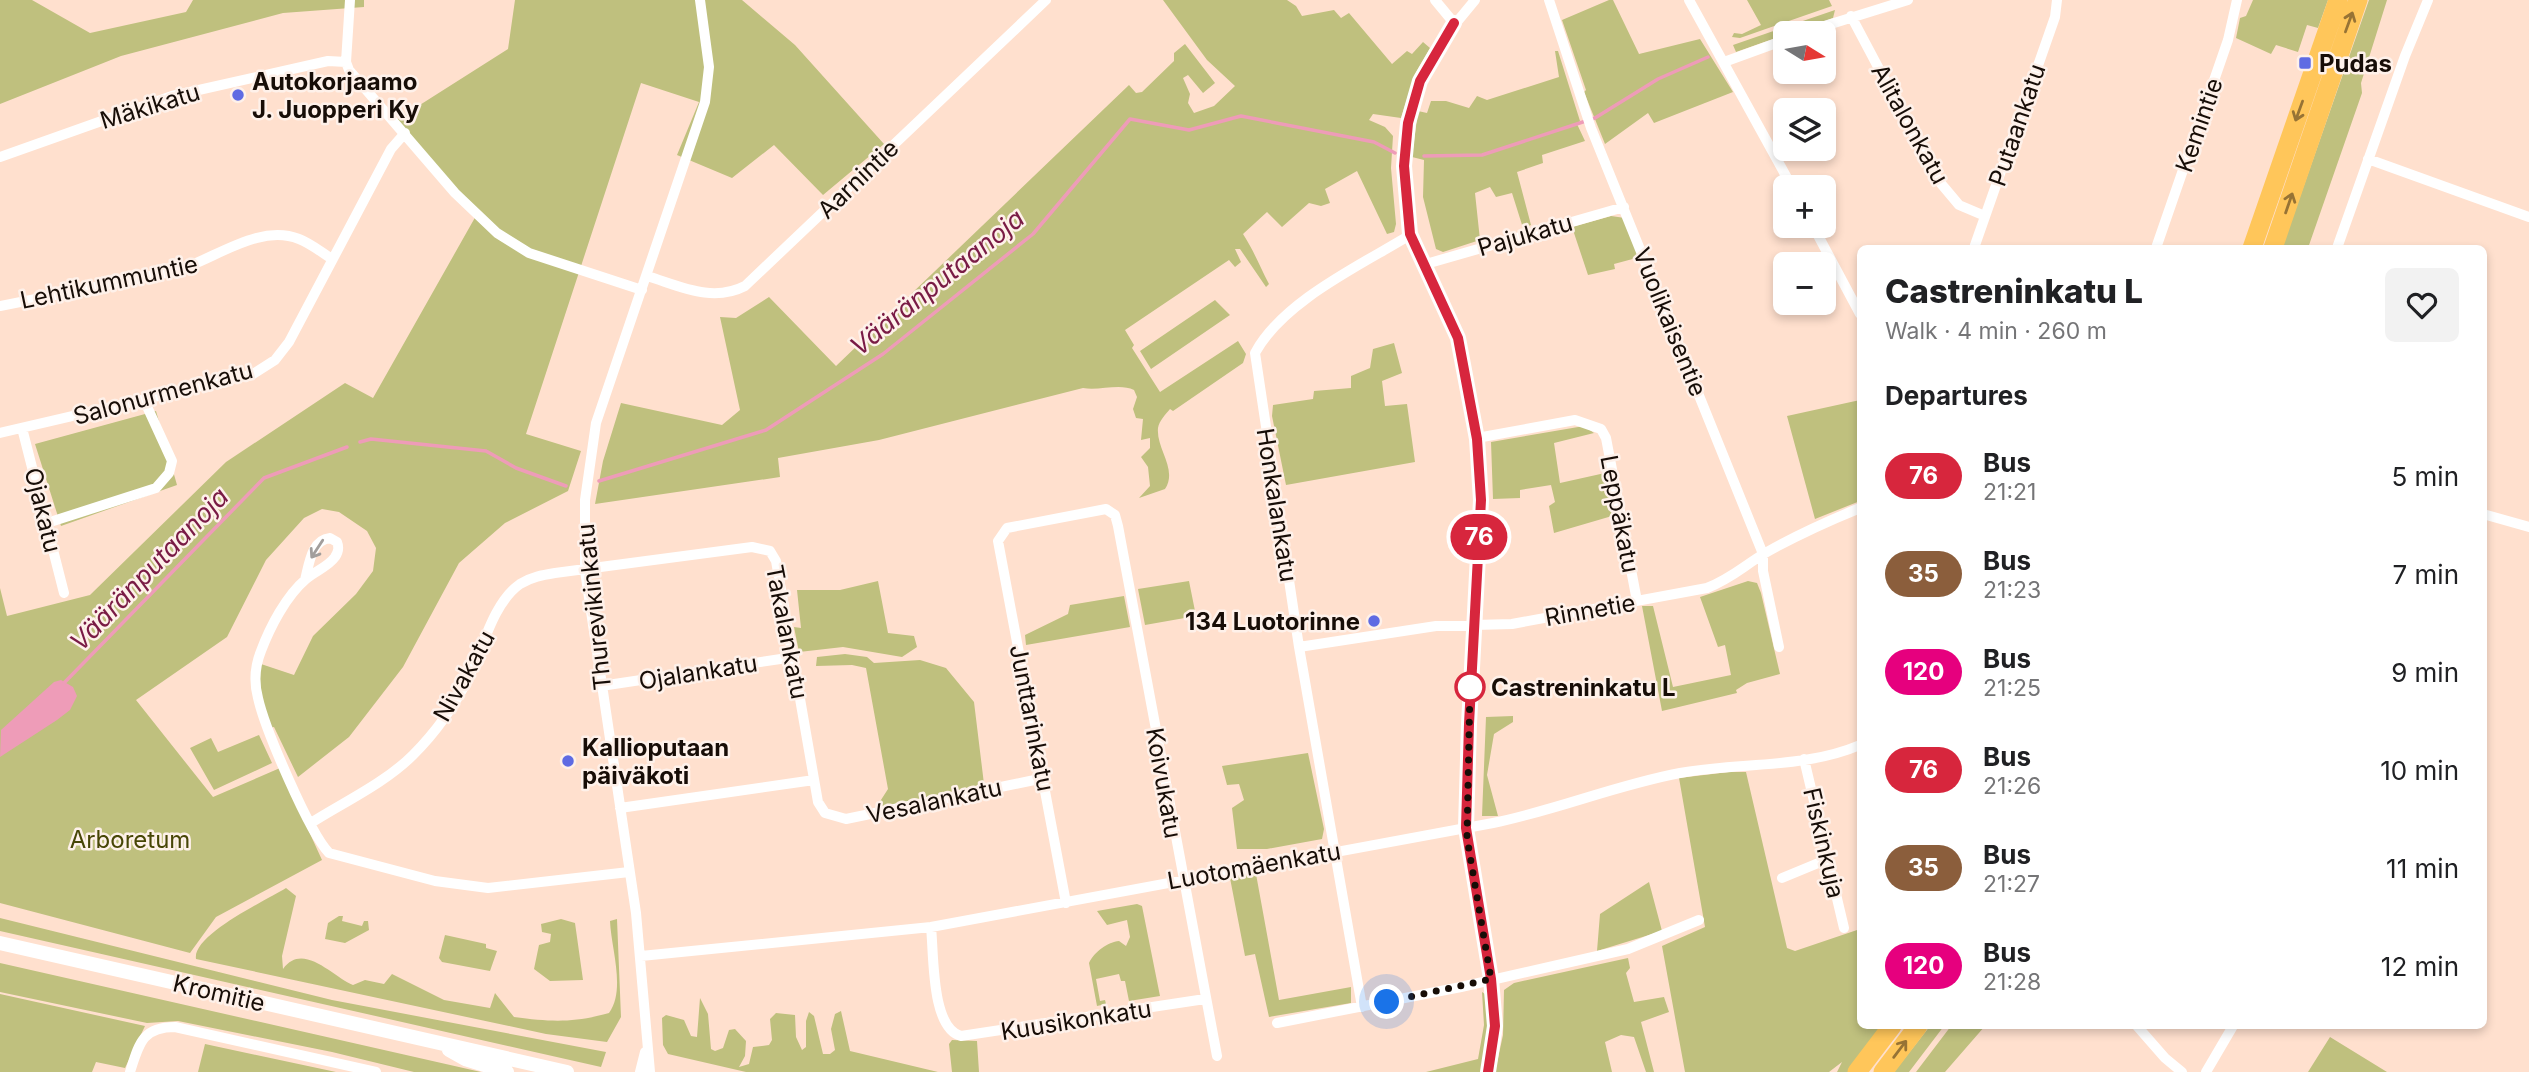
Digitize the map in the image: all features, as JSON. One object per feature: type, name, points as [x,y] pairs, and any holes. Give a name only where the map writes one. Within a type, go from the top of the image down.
[{"type":"highway","points":[[2253,245],[2338,0]]},
{"type":"highway","points":[[2274,245],[2358,0]]},
{"type":"highway","points":[[1857,1072],[1890,1029]]},
{"type":"highway","points":[[1883,1072],[1916,1029]]},
{"type":"main road","name":"Kromitie","points":[[0,943],[567,1072]]},
{"type":"main road","name":"Kromitie","points":[[438,1044],[466,1059],[507,1072]]},
{"type":"street","points":[[350,0],[346,62],[359,85],[405,133],[455,193],[497,233],[528,253],[642,290]]},
{"type":"street","name":"Thurevikinkatu","points":[[650,1072],[641,957],[585,571],[583,533],[589,457],[596,423],[705,102],[709,67],[700,0]]},
{"type":"street","name":"Aarnintie","points":[[647,276],[707,294],[725,295],[745,286],[1046,0]]},
{"type":"street","points":[[1435,0],[1454,23]]},
{"type":"street","points":[[1475,0],[1454,23],[1420,81],[1408,123],[1404,166],[1410,234],[1426,264],[1463,355],[1477,439],[1481,500],[1466,828],[1491,979],[1495,1026],[1488,1072]]},
{"type":"street","name":"Vuolikaisentie","points":[[1549,0],[1591,128],[1763,554],[1763,571],[1779,647]]},
{"type":"street","points":[[1689,0],[1785,175]]},
{"type":"street","points":[[1836,21],[1908,0]]},
{"type":"street","name":"Putaankatu","points":[[1975,245],[2055,17],[2057,0]]},
{"type":"street","name":"Kemintie","points":[[2157,245],[2228,40],[2237,0]]},
{"type":"street","points":[[2338,245],[2428,0]]},
{"type":"street","name":"Alitalonkatu","points":[[1851,16],[1938,180],[1959,205],[1985,216]]},
{"type":"street","points":[[1724,62],[1773,44]]},
{"type":"street","name":"Mäkikatu","points":[[0,157],[172,96],[328,61],[346,62]]},
{"type":"street","name":"Salonurmenkatu","points":[[0,433],[253,374],[275,360],[289,342],[391,149],[405,133]]},
{"type":"street","points":[[2368,159],[2529,217]]},
{"type":"street","name":"Pajukatu","points":[[1426,264],[1624,207]]},
{"type":"street","name":"Lehtikummuntie","points":[[0,306],[175,271],[200,264],[262,235],[280,234],[300,239],[332,258]]},
{"type":"street","name":"Honkalankatu","points":[[1362,1007],[1299,647],[1255,353],[1265,335],[1294,308],[1410,234]]},
{"type":"street","points":[[1819,238],[1857,308]]},
{"type":"street","points":[[47,523],[156,488],[167,477],[172,460],[144,400]]},
{"type":"street","name":"Leppäkatu","points":[[1477,439],[1575,421],[1601,429],[1606,438],[1637,601]]},
{"type":"street","name":"Ojakatu","points":[[22,428],[64,593]]},
{"type":"street","name":"Koivukatu","points":[[1000,534],[1007,528],[1106,509],[1111,512],[1118,530],[1217,1056]]},
{"type":"street","name":"Rinnetie","points":[[1299,647],[1436,626],[1512,624],[1707,587],[1734,577],[1763,554],[1857,509]]},
{"type":"street","points":[[2487,515],[2529,527]]},
{"type":"street","name":"Junttarinkatu","points":[[1000,534],[998,541],[1066,903]]},
{"type":"street","name":"Takalankatu","points":[[585,571],[763,548],[770,551],[776,561],[818,802],[825,813]]},
{"type":"street","name":"Nivakatu","points":[[311,823],[412,756],[441,721],[468,679],[506,599],[519,584],[535,577],[585,571]]},
{"type":"street","points":[[305,580],[268,633],[255,675],[258,698],[266,723],[323,846],[337,857],[435,881],[508,888],[629,873]]},
{"type":"street","name":"Ojalankatu","points":[[601,686],[794,657]]},
{"type":"street","name":"Luotomäenkatu","points":[[641,957],[931,927],[1466,828],[1539,813],[1637,782],[1727,766],[1804,759],[1857,747]]},
{"type":"street","name":"Fiskinkuja","points":[[1804,759],[1844,928]]},
{"type":"street","name":"Vesalankatu","points":[[825,813],[846,819],[1044,778]]},
{"type":"street","points":[[620,808],[814,780]]},
{"type":"street","points":[[1783,878],[1828,859]]},
{"type":"street","points":[[1277,1023],[1362,1007],[1628,948],[1699,920]]},
{"type":"street","name":"Kuusikonkatu","points":[[931,927],[940,1017],[948,1030],[961,1037],[1205,999]]},
{"type":"street","name":"Thurevikinkatu","points":[[640,1072],[647,1021]]},
{"type":"street","points":[[130,1072],[138,1048],[149,1032],[158,1027],[175,1027],[376,1072]]},
{"type":"street","points":[[2140,1029],[2165,1058],[2182,1072]]},
{"type":"street","points":[[2206,1072],[2231,1029]]},
{"type":"green space","points":[[0,0],[32,0],[90,33],[186,12],[193,0],[364,0],[364,7],[283,13],[121,56],[0,104]]},
{"type":"green space","name":"Arboretum","points":[[515,0],[742,0],[795,45],[884,144],[823,195],[774,145],[732,178],[677,155],[699,102],[641,83],[526,434],[581,451],[568,491],[505,523],[459,563],[403,667],[349,737],[298,777],[274,727],[265,729],[255,662],[294,675],[313,636],[356,594],[373,571],[376,548],[367,531],[339,512],[322,509],[304,518],[266,560],[227,637],[136,700],[213,797],[280,768],[322,860],[216,917],[190,953],[0,903],[0,588],[7,616],[90,595],[226,462],[345,383],[373,398],[477,214],[393,122],[508,49]]},
{"type":"green space","points":[[1163,0],[1287,0],[1296,6],[1302,16],[1334,10],[1341,18],[1349,13],[1392,64],[1407,51],[1412,54],[1423,42],[1430,48],[1415,74],[1401,118],[1373,114],[1369,120],[1385,127],[1393,136],[1391,168],[1396,224],[1394,232],[1387,234],[1357,171],[1325,189],[1330,203],[1321,206],[1309,203],[1282,227],[1267,212],[1243,234],[1269,284],[1266,287],[1240,249],[1235,249],[1241,262],[1235,267],[1229,260],[1125,330],[1134,345],[1132,348],[1160,392],[1238,341],[1246,354],[1243,363],[1173,411],[1170,409],[1161,420],[1158,436],[1169,474],[1165,489],[1139,498],[1150,486],[1148,467],[1141,457],[1150,448],[1150,438],[1141,440],[1143,419],[1136,418],[1133,409],[1137,397],[1134,390],[1116,387],[1083,388],[879,440],[778,458],[780,477],[595,504],[603,461],[621,403],[722,425],[740,410],[720,317],[736,318],[769,297],[836,366],[1129,85],[1136,93],[1142,92],[1174,61],[1174,53],[1185,44],[1215,83],[1203,93],[1188,75],[1183,78],[1190,94],[1188,103],[1194,113],[1214,106],[1235,86],[1207,60]]},
{"type":"green space","points":[[1613,0],[1639,54],[1700,39],[1733,92],[1654,123],[1648,113],[1605,144],[1584,92],[1586,90],[1562,20]]},
{"type":"green space","points":[[1747,0],[1829,0],[1832,6],[1789,21],[1773,21],[1773,27],[1740,38],[1732,37],[1734,33],[1742,34],[1761,25]]},
{"type":"green space","points":[[2253,0],[2328,0],[2318,28],[2307,25],[2298,52],[2276,45],[2271,54],[2236,38],[2240,18],[2246,16]]},
{"type":"green space","points":[[2369,0],[2387,0],[2361,83],[2362,93],[2309,245],[2283,245]]},
{"type":"green space","points":[[1835,10],[1833,18],[1824,21],[1803,21]]},
{"type":"green space","points":[[1773,31],[1773,39],[1736,52],[1733,45]]},
{"type":"green space","points":[[1555,51],[1558,51],[1580,121],[1577,124],[1585,141],[1542,155],[1543,163],[1517,172],[1531,225],[1523,228],[1512,193],[1496,197],[1490,187],[1475,193],[1480,240],[1443,252],[1436,249],[1423,197],[1424,160],[1412,157],[1418,111],[1427,113],[1431,101],[1446,101],[1469,108],[1477,96],[1487,100],[1559,77]]},
{"type":"green space","points":[[1611,216],[1625,218],[1640,257],[1614,264],[1615,269],[1588,275],[1572,227]]},
{"type":"green space","points":[[1215,300],[1230,315],[1151,369],[1140,351]]},
{"type":"green space","points":[[1394,343],[1402,373],[1382,381],[1385,406],[1407,404],[1415,462],[1286,485],[1272,416],[1273,405],[1313,399],[1314,391],[1351,388],[1351,376],[1370,368],[1373,349]]},
{"type":"green space","points":[[1857,401],[1857,502],[1815,519],[1787,416]]},
{"type":"green space","points":[[156,411],[177,485],[61,526],[35,444]]},
{"type":"green space","points":[[1584,426],[1594,433],[1554,443],[1560,483],[1605,473],[1612,516],[1554,533],[1549,506],[1555,502],[1551,485],[1520,490],[1520,498],[1493,499],[1491,442]]},
{"type":"green space","points":[[878,581],[888,633],[914,636],[917,647],[902,657],[843,647],[799,652],[794,627],[801,628],[797,590],[840,590]]},
{"type":"green space","points":[[1189,581],[1196,616],[1145,625],[1138,589]]},
{"type":"green space","points":[[1748,581],[1757,583],[1761,593],[1780,674],[1747,683],[1736,690],[1737,693],[1662,711],[1642,606],[1653,606],[1673,687],[1731,675],[1725,645],[1718,647],[1700,597]]},
{"type":"green space","points":[[1124,596],[1130,627],[1026,645],[1025,635],[1068,614],[1070,605]]},
{"type":"green space","points":[[845,654],[867,657],[874,663],[920,660],[946,668],[974,702],[984,784],[882,808],[879,803],[888,789],[866,668],[852,665],[816,666],[817,657]]},
{"type":"green space","points":[[1513,716],[1513,722],[1494,734],[1487,775],[1498,816],[1482,816],[1486,717]]},
{"type":"green space","points":[[259,735],[272,763],[214,790],[190,748],[211,738],[218,752]]},
{"type":"green space","points":[[1308,753],[1324,829],[1322,839],[1267,849],[1237,849],[1232,808],[1244,800],[1239,784],[1227,785],[1222,766]]},
{"type":"green space","points":[[1746,772],[1787,948],[1795,951],[1857,930],[1857,1029],[1881,1029],[1848,1072],[1837,1072],[1842,1062],[1829,1072],[1685,1072],[1662,946],[1705,927],[1679,778]]},
{"type":"green space","points":[[1256,874],[1279,1000],[1351,987],[1351,1003],[1269,1017],[1255,954],[1245,956],[1230,878]]},
{"type":"green space","points":[[1649,882],[1662,931],[1597,951],[1600,914]]},
{"type":"green space","points":[[286,888],[296,896],[282,956],[283,969],[291,961],[309,960],[353,985],[365,980],[384,984],[392,974],[444,1000],[490,1008],[495,993],[514,1017],[540,1020],[573,1020],[609,1013],[614,1004],[617,981],[610,921],[617,919],[621,1017],[607,1042],[546,1034],[196,959],[205,940],[217,929]]},
{"type":"green space","points":[[1137,904],[1142,906],[1160,996],[1129,1001],[1125,981],[1121,981],[1119,974],[1096,979],[1100,1001],[1105,1000],[1106,1004],[1097,1006],[1089,963],[1106,945],[1119,941],[1126,946],[1130,937],[1127,920],[1107,925],[1097,911]]},
{"type":"green space","points":[[343,916],[342,921],[362,926],[364,921],[368,921],[369,930],[345,943],[325,939],[328,923]]},
{"type":"green space","points":[[0,918],[332,1000],[606,1052],[601,1067],[0,931]]},
{"type":"green space","points":[[561,919],[575,923],[583,980],[550,981],[534,969],[539,945],[550,942],[551,934],[542,932],[541,924]]},
{"type":"green space","points":[[445,935],[486,944],[486,948],[497,951],[490,971],[442,962],[439,958]]},
{"type":"green space","points":[[1628,958],[1630,968],[1626,973],[1634,1002],[1664,997],[1669,1012],[1641,1022],[1654,1072],[1646,1072],[1634,1037],[1621,1035],[1605,1042],[1612,1072],[1495,1072],[1503,1035],[1504,990],[1514,983]]},
{"type":"green space","points":[[0,963],[481,1072],[414,1072],[332,1052],[178,1021],[147,1023],[0,992]]},
{"type":"green space","points":[[1482,992],[1488,996],[1490,1028],[1483,1072],[1426,1072],[1478,1059],[1484,1025]]},
{"type":"green space","points":[[0,994],[145,1026],[125,1068],[96,1062],[92,1072],[0,1072]]},
{"type":"green space","points":[[700,998],[708,1014],[711,1049],[715,1051],[723,1048],[729,1030],[735,1029],[746,1041],[745,1056],[739,1067],[749,1064],[753,1047],[769,1045],[772,1040],[770,1019],[776,1013],[795,1015],[796,1037],[802,1050],[806,1047],[806,1021],[809,1012],[814,1016],[823,1054],[830,1054],[835,1050],[831,1029],[835,1014],[841,1011],[850,1051],[938,1072],[746,1072],[668,1054],[663,1045],[662,1018],[666,1015],[684,1020],[691,1036],[697,1037]]},
{"type":"green space","points":[[1928,1029],[1942,1029],[1909,1072],[1894,1072]]},
{"type":"green space","points":[[1949,1029],[1982,1029],[1945,1072],[1916,1072]]},
{"type":"green space","points":[[2330,1037],[2387,1072],[2308,1072]]},
{"type":"green space","points":[[952,1040],[977,1041],[979,1072],[952,1072],[949,1044]]},
{"type":"green space","points":[[205,1044],[336,1072],[198,1072]]},
{"type":"shaded area","points":[[61,680],[73,687],[77,696],[70,710],[0,757],[1,730],[54,682]]},
{"type":"waterway","name":"Vääränputaanoja","points":[[1424,156],[1482,155],[1595,118],[1658,79],[1708,57]]},
{"type":"waterway","name":"Vääränputaanoja","points":[[599,481],[766,430],[883,354],[1033,234],[1130,119],[1189,130],[1241,116],[1374,142],[1395,153]]},
{"type":"waterway","name":"Vääränputaanoja","points":[[360,442],[371,439],[486,451],[516,468],[566,486]]},
{"type":"waterway","name":"Vääränputaanoja","points":[[63,684],[264,478],[347,447]]},
{"type":"bus line","name":"76","points":[[1454,23],[1420,81],[1408,123],[1404,166],[1410,234],[1458,338],[1477,439],[1481,500],[1466,828],[1491,979],[1495,1026],[1488,1072]]},
{"type":"place","name":"Pudas","points":[[2305,63]]},
{"type":"place","name":"Autokorjaamo J. Juopperi Ky","points":[[238,95]]},
{"type":"place","name":"134 Luotorinne","points":[[1374,621]]},
{"type":"place","name":"Castreninkatu L","points":[[1470,687]]},
{"type":"place","name":"Kallioputaan päiväkoti","points":[[568,761]]},
{"type":"route","points":[[1387,1002],[1491,979],[1467,838],[1470,687]]}]
